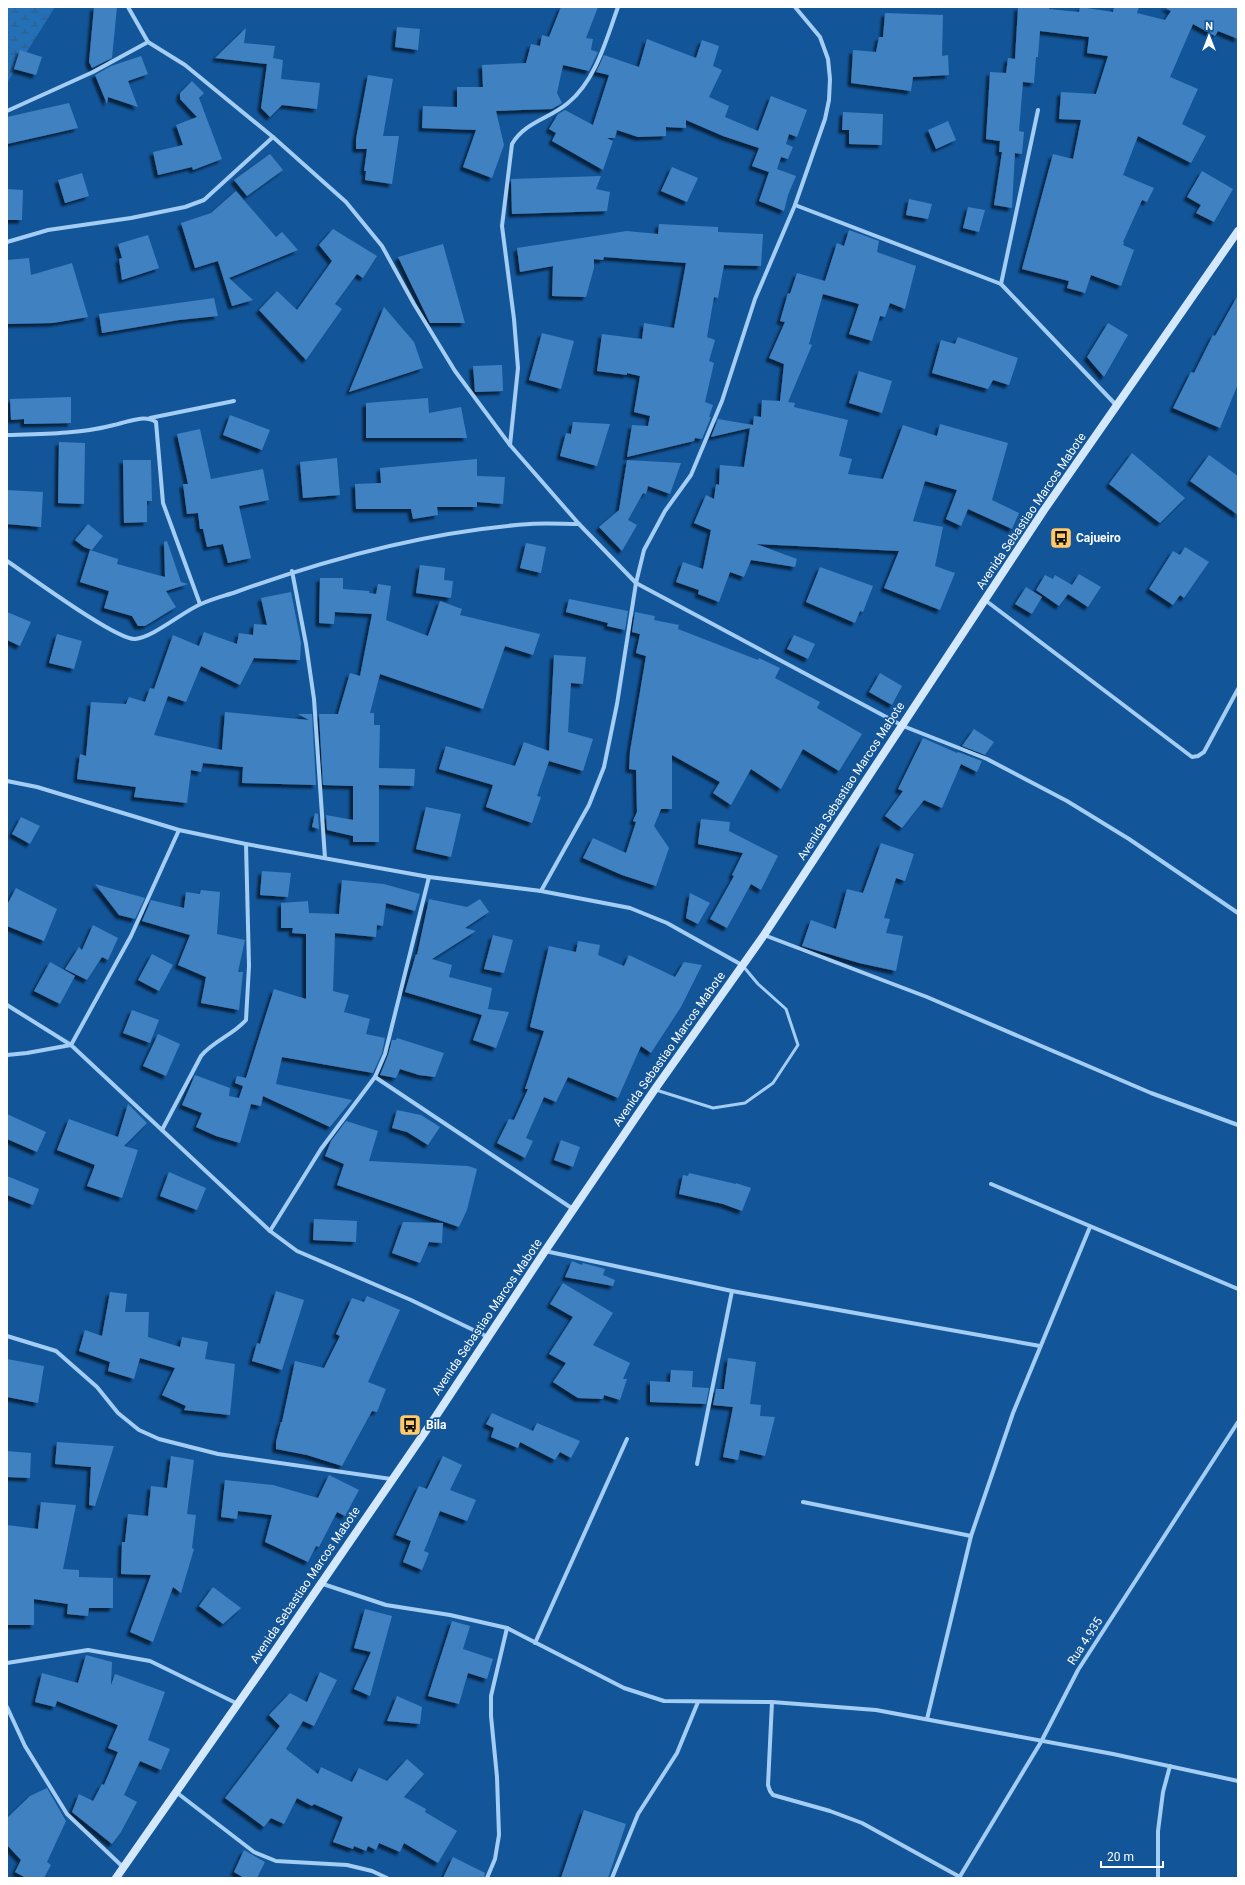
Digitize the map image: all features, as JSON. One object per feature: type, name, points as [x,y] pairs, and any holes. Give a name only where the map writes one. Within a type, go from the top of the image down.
[{"type":"main road","name":"Avenida Sebastiao Marcos Mabote","points":[[117,1877],[238,1704],[655,1089],[764,935],[986,600],[1238,230]]},
{"type":"street","points":[[128,7],[148,42],[185,65],[273,137],[346,202],[382,246],[414,304],[455,371],[510,445],[579,524],[636,583],[903,726],[987,759],[1067,801],[1129,839],[1238,913]]},
{"type":"street","points":[[510,445],[518,368],[514,319],[502,226],[512,144],[517,136],[532,123],[567,104],[581,90],[601,55],[618,7]]},
{"type":"street","points":[[541,891],[589,804],[604,768],[617,704],[636,583],[644,550],[665,511],[691,475],[722,402],[755,299],[795,205],[825,119],[829,100],[830,79],[828,59],[820,37],[795,7]]},
{"type":"street","points":[[7,111],[93,72],[148,42]]},
{"type":"street","points":[[1001,284],[1038,110]]},
{"type":"street","points":[[7,242],[48,230],[131,218],[185,207],[204,200],[273,137]]},
{"type":"street","points":[[795,205],[1001,284],[1117,406]]},
{"type":"street","points":[[7,435],[50,434],[111,426],[138,419],[234,402]]},
{"type":"street","points":[[150,418],[156,422],[164,503],[200,604]]},
{"type":"street","points":[[7,561],[105,627],[124,637],[135,639],[148,635],[200,604],[292,572],[416,540],[503,526],[532,524],[579,524]]},
{"type":"street","points":[[292,572],[306,644],[314,699],[325,858]]},
{"type":"street","points":[[986,600],[1192,757],[1198,756],[1204,752],[1238,689]]},
{"type":"street","points":[[7,781],[37,787],[179,830],[246,844],[429,877],[541,891],[630,908],[667,923],[742,965]]},
{"type":"street","points":[[71,1045],[131,936],[179,830]]},
{"type":"street","points":[[162,1130],[201,1056],[206,1050],[241,1026],[246,1020],[249,966],[246,844]]},
{"type":"street","points":[[270,1231],[321,1149],[375,1077],[385,1054],[429,877]]},
{"type":"street","points":[[764,935],[927,997],[1151,1093],[1238,1126]]},
{"type":"street","points":[[7,1004],[71,1045],[270,1231],[296,1251],[411,1300],[488,1337]]},
{"type":"street","points":[[7,1055],[71,1045]]},
{"type":"street","points":[[375,1077],[573,1209]]},
{"type":"street","points":[[991,1184],[1238,1289]]},
{"type":"street","points":[[927,1719],[971,1536],[1013,1413],[1090,1227]]},
{"type":"street","points":[[545,1251],[732,1291],[1040,1346]]},
{"type":"street","points":[[697,1464],[732,1291]]},
{"type":"street","points":[[7,1336],[56,1352],[96,1388],[118,1413],[139,1430],[159,1439],[218,1454],[391,1479]]},
{"type":"street","name":"Rua 4.935","points":[[960,1877],[1041,1742],[1078,1670],[1238,1422]]},
{"type":"street","points":[[535,1643],[627,1439]]},
{"type":"street","points":[[803,1502],[971,1536]]},
{"type":"street","points":[[320,1583],[386,1605],[450,1615],[507,1628],[624,1688],[664,1701],[772,1702],[876,1710],[1170,1766],[1238,1781]]},
{"type":"street","points":[[488,1878],[495,1859],[499,1835],[497,1777],[491,1716],[491,1696],[507,1628]]},
{"type":"street","points":[[7,1663],[88,1650],[150,1661],[238,1704]]},
{"type":"street","points":[[612,1878],[638,1814],[677,1753],[698,1702]]},
{"type":"street","points":[[772,1702],[768,1785],[773,1795],[830,1811],[862,1823],[960,1877]]},
{"type":"street","points":[[7,1707],[25,1746],[67,1814],[123,1867]]},
{"type":"street","points":[[1158,1878],[1158,1831],[1170,1766]]},
{"type":"street","points":[[176,1792],[254,1852],[276,1861],[347,1864],[372,1871],[387,1878]]},
{"type":"lane","points":[[655,1089],[713,1108],[745,1103],[773,1084],[798,1045],[786,1009],[758,984],[742,965]]},
{"type":"green space","points":[[7,7],[55,7],[7,83]]},
{"type":"building","points":[[94,7],[117,7],[112,58],[92,68],[89,62]]},
{"type":"building","points":[[561,7],[598,7],[586,38],[593,39],[591,50],[598,52],[589,71],[563,65],[557,93],[562,103],[552,109],[496,111],[504,145],[492,178],[463,167],[476,130],[422,128],[423,106],[457,107],[457,87],[483,87],[482,65],[526,63],[531,44],[540,46],[542,35],[549,37]]},
{"type":"building","points":[[1018,7],[1049,7],[1049,9],[1079,12],[1080,7],[1113,12],[1114,7],[1139,7],[1137,13],[1165,20],[1171,11],[1164,7],[1238,7],[1238,39],[1218,31],[1215,36],[1193,24],[1170,77],[1198,89],[1182,124],[1206,136],[1191,163],[1138,136],[1123,175],[1154,188],[1147,202],[1142,200],[1123,242],[1123,245],[1134,250],[1121,286],[1091,275],[1085,293],[1067,288],[1069,281],[1022,269],[1053,154],[1073,159],[1081,120],[1059,119],[1061,92],[1096,94],[1108,56],[1087,53],[1089,37],[1040,31],[1034,83],[1023,82],[1019,131],[1024,132],[1022,154],[1015,153],[1012,208],[994,205],[1002,152],[999,152],[1000,141],[986,139],[990,72],[1006,73],[1008,58],[1015,59]]},
{"type":"building","points":[[885,13],[943,15],[942,56],[948,55],[949,75],[913,77],[911,91],[851,83],[853,50],[876,52],[879,37],[883,37]]},
{"type":"building","points":[[397,27],[420,29],[418,50],[395,47]]},
{"type":"building","points":[[246,28],[244,43],[275,46],[273,58],[283,60],[281,79],[320,83],[317,109],[282,105],[270,117],[261,108],[267,64],[215,58]]},
{"type":"building","points":[[647,39],[696,58],[702,40],[719,46],[713,66],[722,70],[709,97],[729,106],[725,117],[758,131],[771,96],[807,110],[797,137],[789,134],[786,144],[793,147],[788,159],[781,157],[777,169],[796,176],[788,195],[784,211],[759,201],[769,172],[752,166],[759,148],[723,136],[686,120],[686,128],[666,127],[666,136],[638,137],[617,130],[615,138],[607,138],[613,141],[603,170],[552,141],[556,133],[549,129],[558,114],[565,110],[593,125],[609,75],[596,72],[604,55],[639,67]]},
{"type":"building","points":[[20,50],[42,57],[36,75],[14,69]]},
{"type":"building","points":[[141,56],[148,74],[128,81],[138,107],[108,97],[107,104],[95,75],[111,66]]},
{"type":"building","points":[[368,75],[393,79],[383,136],[399,136],[392,184],[365,180],[366,171],[364,171],[367,149],[356,149],[356,139]]},
{"type":"building","points":[[192,81],[204,93],[199,98],[222,159],[193,170],[192,167],[158,175],[153,152],[183,145],[176,125],[197,117],[180,99],[180,93]]},
{"type":"building","points":[[69,103],[78,128],[7,144],[7,117]]},
{"type":"building","points":[[843,112],[883,114],[882,145],[849,144],[849,130],[842,130]]},
{"type":"building","points":[[948,121],[956,140],[936,149],[928,130]]},
{"type":"building","points":[[270,154],[283,170],[247,196],[234,180]]},
{"type":"building","points":[[672,167],[698,178],[687,202],[661,191]]},
{"type":"building","points":[[1202,171],[1233,189],[1214,222],[1196,213],[1201,205],[1187,197]]},
{"type":"building","points":[[82,173],[89,196],[65,203],[58,180]]},
{"type":"building","points":[[601,176],[596,189],[610,192],[607,211],[512,214],[511,179]]},
{"type":"building","points":[[7,189],[23,190],[22,220],[7,220]]},
{"type":"building","points":[[236,191],[276,237],[282,232],[298,250],[229,278],[253,300],[232,306],[218,261],[195,268],[181,223],[211,213]]},
{"type":"building","points":[[909,199],[932,204],[928,219],[906,215]]},
{"type":"building","points":[[968,207],[985,210],[979,232],[963,228]]},
{"type":"building","points":[[659,224],[718,227],[718,232],[763,234],[761,266],[724,265],[718,298],[714,297],[707,337],[715,340],[709,361],[714,363],[705,402],[713,405],[709,417],[711,417],[702,439],[695,438],[694,441],[627,457],[632,425],[648,426],[650,416],[634,412],[640,376],[627,373],[627,375],[597,371],[602,334],[642,339],[644,323],[674,328],[686,263],[604,257],[603,260],[594,259],[594,268],[586,297],[552,296],[553,266],[520,272],[517,248],[627,231],[658,234]]},
{"type":"building","points":[[333,229],[377,256],[363,278],[357,274],[335,304],[342,309],[306,360],[259,310],[277,291],[297,310],[332,261],[319,245]]},
{"type":"building","points":[[849,230],[879,241],[877,252],[916,266],[905,309],[890,303],[885,317],[880,316],[872,341],[849,334],[859,304],[823,294],[809,344],[812,345],[788,402],[795,403],[794,407],[848,420],[839,456],[852,459],[848,474],[883,479],[903,425],[937,436],[940,424],[1008,443],[992,500],[1019,513],[1012,529],[968,509],[961,526],[946,519],[957,490],[925,481],[913,521],[943,527],[935,566],[955,573],[940,610],[884,588],[899,551],[756,544],[797,559],[795,567],[751,560],[744,577],[730,572],[719,602],[698,594],[699,590],[676,582],[683,562],[703,569],[711,530],[694,523],[706,495],[714,499],[716,484],[719,485],[720,465],[744,467],[750,428],[711,437],[718,419],[753,425],[754,416],[761,417],[762,400],[780,401],[784,364],[769,358],[785,322],[780,321],[788,293],[790,294],[797,273],[825,281],[837,243],[844,246]]},
{"type":"building","points":[[148,235],[159,268],[122,280],[119,259],[122,258],[118,244]]},
{"type":"building","points":[[443,244],[465,323],[430,323],[398,257]]},
{"type":"building","points":[[29,258],[31,275],[72,263],[88,317],[53,323],[7,324],[7,260]]},
{"type":"building","points":[[1238,295],[1238,384],[1220,428],[1173,408],[1191,372],[1194,373],[1213,335],[1215,336]]},
{"type":"building","points":[[214,298],[218,316],[179,320],[102,333],[99,314]]},
{"type":"building","points":[[384,307],[414,342],[423,368],[349,392]]},
{"type":"building","points":[[1108,323],[1128,335],[1104,377],[1087,357]]},
{"type":"building","points":[[542,333],[574,341],[561,389],[529,380]]},
{"type":"building","points":[[958,337],[1018,358],[1009,385],[993,380],[988,389],[932,373],[941,340],[955,344]]},
{"type":"building","points":[[502,365],[503,391],[475,392],[473,366]]},
{"type":"building","points":[[859,371],[892,381],[882,413],[849,403]]},
{"type":"building","points":[[71,397],[71,423],[24,424],[24,419],[11,420],[10,399]]},
{"type":"building","points":[[428,398],[429,413],[461,407],[467,438],[366,438],[366,403]]},
{"type":"building","points":[[230,415],[270,430],[262,450],[223,435]]},
{"type":"building","points":[[573,422],[610,424],[597,466],[560,456],[566,433],[571,434]]},
{"type":"building","points":[[200,429],[211,479],[263,469],[269,500],[239,506],[251,558],[228,563],[223,544],[207,547],[203,529],[200,529],[198,513],[187,514],[183,484],[188,484],[177,434]]},
{"type":"building","points":[[59,442],[85,443],[84,504],[58,503]]},
{"type":"building","points":[[1132,453],[1185,498],[1160,523],[1109,484]]},
{"type":"building","points":[[1209,455],[1238,476],[1238,515],[1190,481]]},
{"type":"building","points":[[337,458],[340,495],[303,498],[300,462]]},
{"type":"building","points":[[477,459],[477,476],[505,477],[503,504],[477,502],[477,507],[437,507],[438,515],[413,519],[411,509],[356,509],[355,484],[381,483],[380,468]]},
{"type":"building","points":[[123,460],[151,460],[152,501],[147,501],[147,522],[124,523]]},
{"type":"building","points":[[627,460],[681,463],[670,494],[648,486],[646,494],[643,493],[628,520],[637,525],[622,551],[599,527],[619,510]]},
{"type":"building","points":[[7,490],[43,492],[41,527],[7,524]]},
{"type":"building","points":[[88,524],[103,536],[92,550],[84,547],[75,540]]},
{"type":"building","points":[[167,541],[181,582],[188,584],[166,591],[176,607],[145,626],[138,626],[132,616],[104,608],[109,591],[80,582],[90,550],[118,559],[117,564],[165,577],[164,542]]},
{"type":"building","points":[[526,543],[546,547],[541,573],[520,568]]},
{"type":"building","points":[[1185,547],[1209,562],[1184,598],[1180,595],[1173,605],[1149,589],[1173,551],[1180,555]]},
{"type":"building","points":[[420,565],[445,568],[444,580],[453,581],[451,598],[416,593]]},
{"type":"building","points":[[820,567],[873,586],[863,612],[860,611],[855,623],[806,602]]},
{"type":"building","points":[[1079,574],[1101,587],[1088,607],[1068,594],[1059,606],[1036,590],[1045,575],[1053,579],[1055,575],[1072,585]]},
{"type":"building","points":[[320,578],[343,578],[343,589],[369,591],[369,593],[376,594],[378,584],[391,586],[386,620],[428,636],[440,601],[462,609],[460,615],[540,634],[533,655],[505,646],[483,709],[380,674],[370,713],[374,713],[374,725],[380,725],[379,768],[415,769],[414,786],[379,785],[379,842],[353,842],[353,836],[327,830],[326,815],[353,820],[353,786],[323,785],[319,714],[338,714],[350,673],[360,676],[372,614],[335,612],[334,624],[319,623]]},
{"type":"building","points":[[1026,587],[1042,597],[1032,614],[1015,604]]},
{"type":"building","points":[[291,592],[301,643],[300,660],[254,658],[240,685],[201,666],[186,702],[168,696],[154,735],[222,750],[225,712],[309,720],[298,714],[312,714],[316,785],[242,783],[243,767],[203,763],[201,772],[191,770],[187,803],[134,797],[136,787],[77,779],[80,754],[86,756],[91,702],[126,704],[129,697],[145,702],[150,688],[154,689],[173,635],[199,646],[204,632],[237,644],[239,633],[253,635],[254,624],[267,625],[261,598]]},
{"type":"building","points":[[569,599],[628,611],[625,630],[607,626],[608,623],[566,612]]},
{"type":"building","points":[[7,612],[31,622],[20,646],[7,640]]},
{"type":"building","points":[[635,612],[655,616],[654,620],[679,625],[678,629],[758,660],[759,658],[780,668],[775,678],[820,702],[817,708],[862,734],[839,771],[803,749],[781,789],[751,769],[731,805],[713,793],[720,782],[672,755],[672,809],[661,809],[654,826],[669,848],[656,886],[622,875],[583,858],[593,838],[626,853],[636,822],[633,821],[637,812],[636,770],[629,769],[630,751],[646,656],[636,653],[640,634],[632,632]]},
{"type":"building","points":[[57,634],[82,641],[74,669],[49,663]]},
{"type":"building","points":[[794,635],[815,644],[808,659],[787,649]]},
{"type":"building","points":[[554,655],[586,657],[583,684],[571,683],[568,732],[593,739],[583,771],[549,761],[537,796],[541,797],[532,823],[486,807],[493,785],[439,769],[446,746],[515,766],[524,742],[549,751]]},
{"type":"building","points":[[880,673],[902,686],[892,705],[869,692]]},
{"type":"building","points":[[974,729],[994,742],[985,755],[962,746]]},
{"type":"building","points":[[923,738],[957,753],[958,752],[982,761],[977,772],[961,764],[942,808],[924,800],[902,828],[885,816],[903,791],[898,789]]},
{"type":"building","points":[[426,807],[461,814],[451,857],[416,849]]},
{"type":"building","points":[[315,813],[318,814],[319,829],[312,827]]},
{"type":"building","points":[[21,817],[40,826],[30,844],[12,834]]},
{"type":"building","points":[[701,819],[730,822],[729,831],[778,856],[761,890],[751,884],[727,928],[710,919],[734,876],[732,875],[743,853],[698,844]]},
{"type":"building","points":[[881,843],[914,854],[905,881],[896,878],[884,918],[890,919],[886,933],[903,936],[896,971],[859,963],[802,946],[811,920],[836,929],[847,889],[863,893]]},
{"type":"building","points":[[262,871],[291,873],[288,897],[260,895]]},
{"type":"building","points":[[342,880],[384,884],[420,894],[415,911],[386,903],[383,926],[377,925],[376,937],[335,933],[333,991],[349,995],[344,1012],[370,1019],[366,1034],[385,1038],[382,1053],[373,1073],[282,1057],[276,1084],[352,1100],[330,1127],[263,1096],[261,1106],[251,1104],[240,1143],[216,1136],[196,1127],[202,1113],[182,1105],[195,1075],[230,1088],[229,1096],[239,1098],[243,1086],[235,1083],[237,1076],[246,1078],[274,989],[306,999],[306,934],[292,933],[293,928],[281,928],[281,903],[308,901],[309,913],[339,914]]},
{"type":"building","points":[[95,884],[145,898],[135,919],[119,915]]},
{"type":"building","points":[[16,888],[57,909],[44,941],[7,926],[7,905]]},
{"type":"building","points":[[201,890],[220,892],[217,934],[245,940],[238,972],[243,972],[239,1010],[201,1003],[206,977],[178,965],[190,935],[142,921],[151,900],[184,908],[186,892],[200,894]]},
{"type":"building","points":[[690,893],[710,903],[698,924],[686,918]]},
{"type":"building","points":[[429,899],[467,907],[480,899],[489,912],[465,928],[476,931],[432,959],[452,965],[449,977],[492,988],[488,1009],[509,1012],[496,1048],[473,1040],[482,1015],[405,992],[416,954],[417,955]]},
{"type":"building","points":[[93,925],[118,938],[108,960],[102,957],[87,980],[65,969],[79,947],[82,950]]},
{"type":"building","points":[[493,935],[513,940],[504,973],[484,969]]},
{"type":"building","points":[[578,941],[600,945],[598,955],[624,966],[629,955],[675,977],[684,962],[702,965],[681,1007],[651,1053],[641,1046],[618,1098],[568,1077],[556,1102],[544,1097],[526,1138],[533,1141],[525,1158],[497,1143],[509,1119],[514,1120],[528,1089],[525,1089],[544,1031],[530,1027],[549,946],[576,952]]},
{"type":"building","points":[[152,954],[173,965],[159,991],[138,980]]},
{"type":"building","points":[[50,962],[75,976],[60,1004],[34,991]]},
{"type":"building","points":[[132,1010],[159,1020],[150,1043],[123,1033]]},
{"type":"building","points":[[158,1034],[180,1044],[166,1076],[143,1066]]},
{"type":"building","points":[[397,1038],[444,1053],[435,1077],[419,1075],[400,1069],[396,1078],[380,1075],[392,1040],[396,1040]]},
{"type":"building","points":[[128,1104],[147,1123],[124,1146],[138,1150],[122,1198],[87,1186],[95,1165],[57,1150],[69,1119],[118,1137]]},
{"type":"building","points":[[397,1110],[421,1115],[440,1127],[428,1145],[407,1132],[392,1128]]},
{"type":"building","points":[[7,1114],[46,1132],[37,1152],[7,1139]]},
{"type":"building","points":[[346,1121],[378,1131],[369,1161],[468,1166],[477,1169],[467,1210],[459,1227],[337,1185],[344,1164],[325,1156],[331,1141]]},
{"type":"building","points":[[561,1140],[580,1147],[573,1167],[554,1160]]},
{"type":"building","points":[[169,1172],[206,1188],[197,1210],[160,1196]]},
{"type":"building","points":[[689,1173],[736,1183],[751,1188],[742,1211],[723,1204],[679,1194],[683,1175],[688,1176]]},
{"type":"building","points":[[7,1176],[39,1189],[33,1205],[7,1195]]},
{"type":"building","points":[[314,1219],[357,1221],[356,1242],[313,1240]]},
{"type":"building","points":[[403,1222],[443,1223],[442,1243],[429,1242],[420,1263],[392,1253]]},
{"type":"building","points":[[572,1261],[582,1265],[583,1263],[605,1269],[603,1275],[615,1280],[613,1286],[565,1277]]},
{"type":"building","points":[[563,1283],[613,1313],[593,1345],[630,1363],[623,1379],[627,1379],[620,1400],[604,1395],[603,1399],[578,1398],[553,1382],[566,1363],[549,1354],[573,1317],[550,1304]]},
{"type":"building","points":[[276,1291],[304,1300],[282,1370],[252,1361],[257,1343],[260,1344]]},
{"type":"building","points":[[110,1292],[127,1294],[125,1312],[149,1312],[148,1337],[180,1347],[182,1337],[208,1342],[205,1359],[235,1364],[230,1415],[184,1410],[186,1406],[162,1395],[175,1368],[140,1358],[134,1379],[108,1371],[110,1362],[79,1351],[85,1330],[102,1336]]},
{"type":"building","points":[[367,1296],[400,1310],[368,1382],[386,1389],[377,1412],[372,1411],[342,1466],[307,1455],[276,1449],[276,1442],[282,1422],[295,1361],[324,1368],[340,1336],[336,1334],[352,1298],[364,1302]]},
{"type":"building","points":[[728,1358],[756,1362],[750,1404],[761,1405],[760,1416],[775,1417],[765,1456],[740,1450],[738,1460],[723,1457],[733,1407],[713,1405],[716,1389],[724,1389]]},
{"type":"building","points":[[7,1359],[44,1366],[38,1403],[7,1397]]},
{"type":"building","points":[[671,1370],[693,1371],[692,1387],[709,1388],[706,1404],[650,1402],[650,1381],[670,1382]]},
{"type":"building","points":[[492,1413],[533,1431],[537,1423],[580,1441],[571,1458],[560,1452],[555,1460],[520,1442],[518,1448],[491,1437],[494,1428],[486,1424]]},
{"type":"building","points":[[57,1442],[114,1446],[95,1506],[89,1505],[91,1467],[55,1464]]},
{"type":"building","points":[[7,1451],[31,1453],[30,1478],[7,1477]]},
{"type":"building","points":[[171,1456],[194,1460],[187,1514],[196,1515],[192,1548],[194,1549],[181,1593],[173,1587],[153,1642],[130,1632],[151,1575],[121,1574],[122,1542],[125,1542],[128,1514],[148,1516],[151,1486],[167,1488]]},
{"type":"building","points":[[443,1456],[462,1465],[450,1490],[476,1500],[467,1521],[440,1511],[424,1551],[429,1553],[422,1570],[403,1562],[411,1541],[396,1535],[419,1486],[427,1489]]},
{"type":"building","points":[[329,1475],[359,1490],[345,1516],[337,1512],[319,1547],[316,1546],[308,1562],[265,1542],[272,1515],[238,1511],[237,1519],[221,1517],[225,1480],[273,1485],[318,1498]]},
{"type":"building","points":[[41,1502],[76,1505],[63,1569],[79,1570],[79,1577],[113,1578],[113,1608],[89,1608],[88,1616],[67,1614],[68,1604],[34,1599],[34,1625],[7,1625],[7,1525],[38,1529]]},
{"type":"building","points":[[213,1587],[241,1608],[223,1624],[199,1606]]},
{"type":"building","points":[[365,1609],[392,1616],[370,1696],[354,1689],[371,1652],[354,1648]]},
{"type":"building","points":[[452,1621],[470,1626],[463,1649],[493,1659],[487,1679],[468,1673],[459,1704],[428,1696]]},
{"type":"building","points":[[86,1655],[112,1662],[111,1685],[115,1674],[165,1692],[148,1740],[170,1749],[161,1770],[140,1761],[124,1795],[137,1802],[121,1832],[112,1844],[72,1812],[79,1794],[93,1801],[102,1784],[104,1785],[118,1752],[108,1748],[118,1725],[57,1701],[55,1707],[35,1702],[42,1673],[78,1683]]},
{"type":"building","points":[[320,1672],[337,1680],[314,1726],[303,1721],[286,1749],[318,1774],[321,1767],[352,1782],[359,1768],[387,1781],[407,1759],[424,1774],[404,1797],[426,1809],[425,1812],[457,1831],[438,1863],[404,1843],[400,1852],[379,1843],[376,1850],[368,1846],[366,1851],[354,1846],[353,1849],[333,1842],[343,1817],[314,1804],[312,1806],[297,1798],[284,1824],[271,1818],[264,1827],[225,1798],[280,1726],[269,1715],[290,1693],[307,1702]]},
{"type":"building","points":[[397,1696],[422,1707],[420,1724],[387,1721]]},
{"type":"building","points":[[47,1788],[66,1821],[47,1862],[51,1865],[44,1878],[26,1878],[15,1872],[21,1860],[7,1845],[7,1818],[30,1796]]},
{"type":"building","points":[[584,1810],[626,1824],[608,1878],[561,1878]]},
{"type":"building","points":[[244,1850],[265,1862],[257,1878],[244,1878],[234,1872]]},
{"type":"building","points":[[453,1857],[485,1873],[484,1878],[443,1878]]},
{"type":"place","name":"Cajueiro","points":[[1061,538]]},
{"type":"place","name":"Bila","points":[[410,1425]]}]
